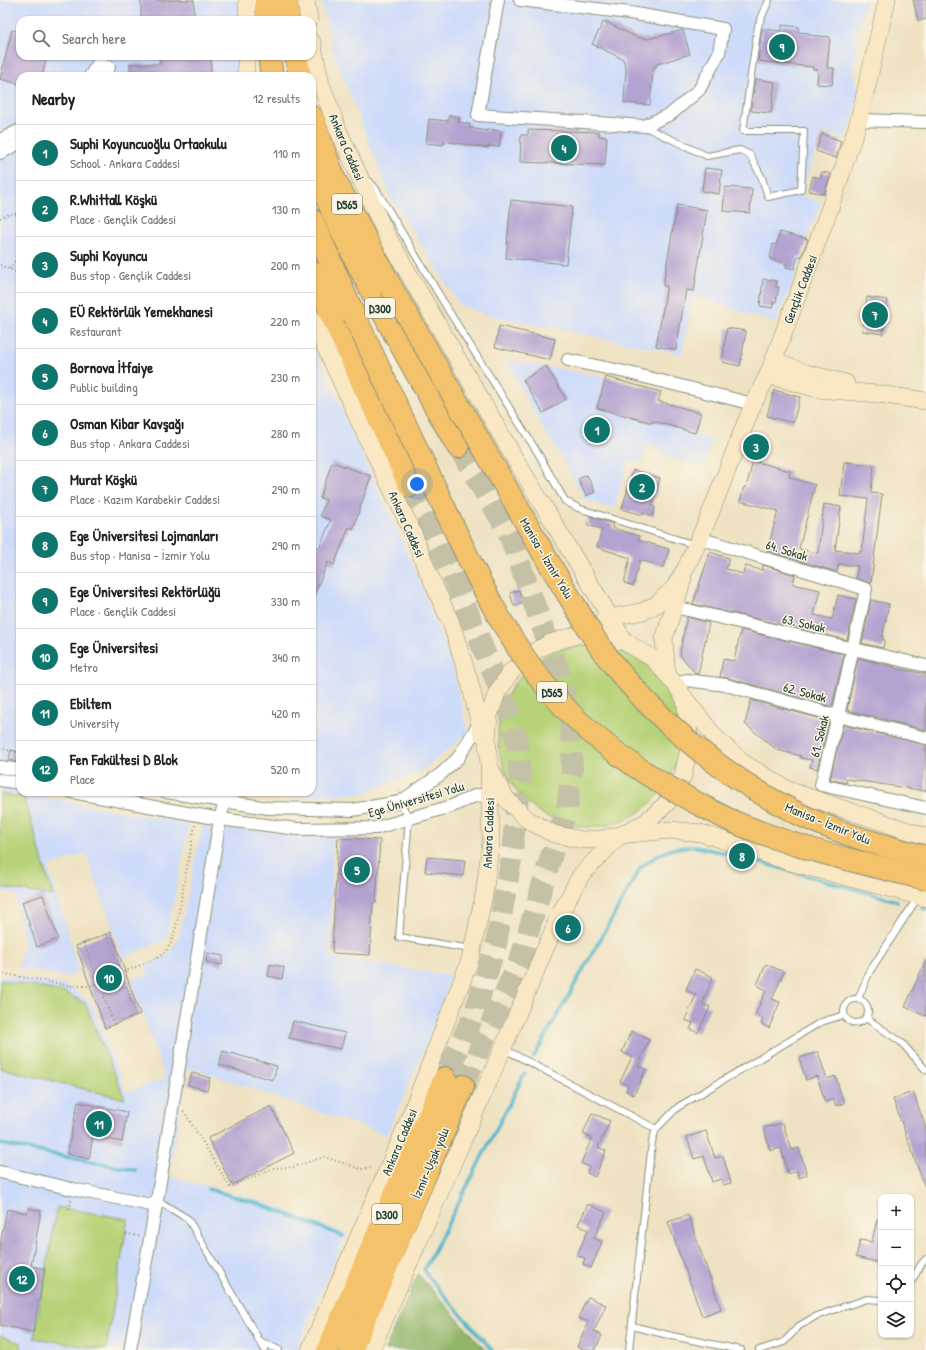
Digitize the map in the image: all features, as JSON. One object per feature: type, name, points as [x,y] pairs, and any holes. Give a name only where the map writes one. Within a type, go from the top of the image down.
[{"type":"highway","points":[[258,0],[258,16]]},
{"type":"highway","points":[[266,0],[267,16]]},
{"type":"highway","points":[[284,16],[285,0]]},
{"type":"highway","points":[[285,0],[289,16]]},
{"type":"highway","points":[[259,60],[259,72]]},
{"type":"highway","points":[[270,60],[271,72]]},
{"type":"highway","points":[[287,60],[288,72]]},
{"type":"highway","points":[[297,60],[299,72]]},
{"type":"highway","name":"Manisa - İzmir Yolu","points":[[316,128],[334,178],[391,287],[550,565],[603,652],[631,686],[658,715],[691,743],[724,769],[759,792],[792,811],[842,832],[926,857]]},
{"type":"highway","name":"D300","points":[[316,174],[329,206],[377,302],[458,447]]},
{"type":"highway","name":"Manisa - İzmir Yolu","points":[[316,229],[354,315],[472,568],[508,633],[536,673],[567,710],[598,738],[633,765],[687,798],[748,828],[792,844],[840,857],[924,891]]},
{"type":"highway","name":"Ankara Caddesi","points":[[316,281],[410,486]]},
{"type":"highway","name":"Ankara Caddesi","points":[[313,1349],[454,1082]]},
{"type":"highway","name":"İzmir-Uşak yolu","points":[[351,1350],[454,1082]]},
{"type":"main road","points":[[246,16],[247,0]]},
{"type":"main road","points":[[306,0],[308,16]]},
{"type":"main road","name":"Gençlik Caddesi","points":[[574,636],[609,618],[644,611],[657,604],[674,588],[686,568],[698,542],[753,404],[770,367],[818,240],[859,120],[887,0]]},
{"type":"main road","points":[[246,60],[246,72]]},
{"type":"main road","name":"Ankara Caddesi","points":[[316,60],[321,84],[338,130],[387,236],[514,457],[609,618],[625,642]]},
{"type":"main road","name":"Ankara Caddesi","points":[[313,1349],[407,1124],[470,960],[484,895],[491,842],[489,765],[470,683],[451,623],[412,533],[316,327]]},
{"type":"main road","points":[[770,367],[806,372],[878,394],[926,401]]},
{"type":"main road","name":"Gençlik Caddesi","points":[[671,679],[664,639],[686,568]]},
{"type":"main road","points":[[924,891],[790,862],[701,833],[670,830],[582,840],[554,834],[528,820],[508,800],[497,783],[489,765],[487,740],[489,715],[497,693],[510,673],[528,655],[550,643],[574,636],[600,636],[625,642],[653,658],[716,738],[742,762],[788,790],[926,837]]},
{"type":"main road","points":[[371,1350],[560,914],[581,875],[620,835],[646,822],[668,802],[683,776],[690,743],[685,699]]},
{"type":"street","points":[[498,0],[478,115],[644,126],[671,114],[699,90],[719,53],[723,28],[630,13],[520,0]]},
{"type":"street","points":[[93,72],[100,60]]},
{"type":"street","points":[[859,120],[926,122]]},
{"type":"street","points":[[0,140],[16,132]]},
{"type":"street","points":[[0,153],[16,145]]},
{"type":"street","points":[[568,360],[625,372],[753,404]]},
{"type":"street","name":"64. Sokak","points":[[698,542],[866,589]]},
{"type":"street","name":"61. Sokak","points":[[866,589],[821,785],[926,808]]},
{"type":"street","name":"63. Sokak","points":[[675,607],[926,666]]},
{"type":"street","name":"62. Sokak","points":[[671,679],[726,685],[838,716],[926,738]]},
{"type":"street","name":"Ege Üniversitesi Yolu","points":[[192,796],[268,808],[352,810],[400,802],[441,774],[458,758],[497,693]]},
{"type":"street","points":[[0,766],[16,769]]},
{"type":"street","points":[[0,780],[16,782]]},
{"type":"street","name":"Ege Üniversitesi Yolu","points":[[95,796],[220,819],[297,829],[376,828],[452,806],[477,796],[508,800]]},
{"type":"street","points":[[130,1350],[220,819],[225,801]]},
{"type":"street","points":[[0,1172],[72,1189],[156,1203]]},
{"type":"lane","points":[[644,126],[707,156],[740,150],[750,155],[762,178],[768,197],[800,190],[804,131],[743,131],[758,26],[769,0]]},
{"type":"lane","points":[[355,167],[376,189],[450,313],[539,455],[565,501],[578,508],[698,542]]},
{"type":"lane","points":[[400,802],[409,818],[399,937],[473,949]]},
{"type":"lane","points":[[858,999],[870,971],[924,891]]},
{"type":"lane","points":[[858,999],[865,1002],[868,1010],[864,1021],[856,1023],[849,1021],[844,1015],[844,1006],[850,1000],[858,999]]},
{"type":"lane","points":[[629,1350],[652,1142],[656,1129],[678,1107],[821,1022],[844,1015]]},
{"type":"lane","points":[[866,1018],[901,1042],[926,1070]]},
{"type":"lane","points":[[503,1048],[656,1129]]},
{"type":"lane","points":[[156,1203],[188,1219],[265,1350]]},
{"type":"lane","points":[[914,1277],[926,1259]]},
{"type":"lane","points":[[758,1350],[784,1342],[799,1326],[816,1316],[867,1299],[878,1300]]},
{"type":"lane","points":[[632,1326],[741,1350]]},
{"type":"lane","points":[[258,1340],[279,1350]]},
{"type":"path","points":[[0,218],[6,214],[16,213]]},
{"type":"path","points":[[10,269],[16,260]]},
{"type":"path","points":[[0,264],[16,272]]},
{"type":"path","points":[[0,748],[16,752]]},
{"type":"path","points":[[0,973],[72,986],[90,986],[159,957],[166,951],[171,943],[176,927],[197,814]]},
{"type":"path","points":[[84,943],[95,974],[118,965],[107,934]]},
{"type":"path","points":[[106,969],[115,991]]},
{"type":"path","points":[[114,1024],[103,995],[126,986],[136,1015]]},
{"type":"path","points":[[172,1109],[185,1113],[230,1187],[273,1168],[293,1167],[324,1157],[361,1169],[390,1165]]},
{"type":"shaded area","points":[[0,0],[239,0],[238,16],[16,16],[16,60],[239,60],[240,72],[16,72],[16,796],[46,796],[46,798],[189,824],[165,940],[123,957],[86,853],[48,867],[79,971],[67,977],[18,968],[24,939],[15,894],[0,891]]},
{"type":"shaded area","points":[[321,0],[866,0],[857,34],[853,74],[861,94],[845,139],[822,132],[800,195],[821,203],[810,230],[794,279],[776,323],[693,296],[682,354],[484,314],[460,305],[390,196],[334,54]]},
{"type":"shaded area","points":[[316,353],[423,588],[453,668],[468,733],[420,772],[363,793],[316,795]]},
{"type":"shaded area","points":[[506,360],[606,377],[661,392],[658,401],[701,413],[695,435],[712,440],[704,467],[660,455],[662,448],[647,444],[641,464],[628,461],[614,509],[585,500],[555,446],[547,436]]},
{"type":"shaded area","points":[[202,826],[308,836],[333,836],[329,957],[451,975],[438,1015],[387,1135],[188,1067],[169,1176],[258,1200],[346,1234],[296,1350],[0,1350],[0,976],[15,976],[67,986],[91,1002],[126,1092],[165,1078],[131,979],[148,974],[145,965],[168,955],[179,937]]},
{"type":"green space","points":[[589,645],[607,647],[624,652],[647,666],[659,678],[673,701],[678,718],[680,736],[678,754],[673,771],[659,794],[647,806],[624,820],[607,825],[589,827],[571,825],[554,820],[531,806],[519,794],[505,771],[500,754],[498,736],[500,718],[505,701],[519,678],[531,666],[554,652],[571,647]]},
{"type":"green space","points":[[0,794],[24,797],[53,896],[0,887]]},
{"type":"green space","points":[[0,980],[64,992],[85,1003],[125,1099],[0,1068]]},
{"type":"green space","points":[[57,1207],[128,1219],[106,1350],[34,1338]]},
{"type":"green space","points":[[418,1274],[485,1350],[385,1350]]},
{"type":"green space","points":[[0,1336],[21,1343],[21,1350],[0,1350]]},
{"type":"building","points":[[141,0],[194,0],[194,16],[141,16]]},
{"type":"building","points":[[913,0],[926,0],[926,19],[918,21]]},
{"type":"building","points":[[604,21],[636,37],[648,39],[683,30],[690,54],[657,64],[653,70],[650,105],[624,103],[626,69],[623,59],[592,44]]},
{"type":"building","points":[[782,25],[799,27],[798,32],[809,33],[808,35],[830,37],[827,68],[834,68],[832,85],[817,84],[818,70],[813,69],[813,67],[758,61],[762,29],[782,31]]},
{"type":"building","points":[[12,30],[16,31],[16,60],[46,60],[43,72],[16,72],[16,83],[0,79]]},
{"type":"building","points":[[160,60],[211,60],[211,72],[130,72],[130,64],[160,64]]},
{"type":"building","points":[[755,79],[775,82],[771,113],[751,111]]},
{"type":"building","points":[[449,115],[459,117],[458,122],[470,124],[469,128],[487,131],[487,129],[501,131],[499,147],[488,146],[488,148],[444,141],[443,145],[426,143],[429,119],[448,121]]},
{"type":"building","points":[[528,130],[599,132],[599,136],[607,137],[605,165],[520,162],[521,135],[528,135]]},
{"type":"building","points":[[822,134],[841,141],[836,158],[816,151]]},
{"type":"building","points":[[705,168],[722,170],[719,194],[702,191]]},
{"type":"building","points":[[822,172],[831,174],[824,194],[809,191],[813,176],[820,178]]},
{"type":"building","points":[[725,187],[752,189],[750,213],[723,211]]},
{"type":"building","points":[[511,200],[572,207],[566,264],[506,258]]},
{"type":"building","points":[[677,205],[707,210],[694,291],[686,290],[676,350],[656,346],[667,286],[663,286]]},
{"type":"building","points":[[780,232],[808,239],[801,257],[798,256],[794,269],[786,267],[787,264],[770,259],[773,244],[776,245]]},
{"type":"building","points":[[763,279],[777,281],[776,287],[779,287],[776,302],[773,302],[773,308],[760,306]]},
{"type":"building","points":[[867,297],[888,300],[883,334],[862,331]]},
{"type":"building","points":[[499,326],[555,339],[550,360],[495,347]]},
{"type":"building","points":[[727,328],[746,331],[740,366],[722,362]]},
{"type":"building","points":[[546,366],[566,399],[543,413],[523,380]]},
{"type":"building","points":[[606,377],[661,392],[658,401],[701,413],[695,433],[653,421],[652,423],[597,408]]},
{"type":"building","points":[[774,390],[800,397],[793,423],[767,416]]},
{"type":"building","points":[[753,461],[790,471],[789,477],[815,485],[799,549],[818,553],[824,504],[841,507],[835,550],[860,553],[860,550],[862,551],[868,499],[840,496],[844,462],[874,465],[871,493],[882,494],[871,583],[856,578],[858,566],[839,564],[837,572],[767,551],[778,511],[740,501],[744,487],[746,488]]},
{"type":"building","points":[[332,462],[371,476],[353,529],[349,527],[334,565],[328,562],[316,590],[316,547],[319,548],[331,520],[320,516],[326,500],[320,498]]},
{"type":"building","points":[[633,470],[660,478],[652,506],[655,507],[653,516],[643,513],[643,515],[622,509]]},
{"type":"building","points":[[587,475],[595,492],[586,496],[578,479]]},
{"type":"building","points":[[590,516],[613,524],[612,528],[639,536],[638,540],[669,549],[664,567],[640,560],[633,586],[624,583],[630,558],[597,547],[602,529],[587,525]]},
{"type":"building","points":[[710,552],[729,558],[726,569],[743,574],[745,566],[762,570],[763,565],[795,575],[793,584],[820,590],[814,615],[832,619],[838,595],[856,599],[847,640],[693,604]]},
{"type":"building","points":[[519,590],[523,603],[514,606],[510,593]]},
{"type":"building","points":[[871,600],[889,604],[882,639],[885,640],[883,648],[862,643]]},
{"type":"building","points":[[687,617],[709,623],[698,674],[696,674],[680,655]]},
{"type":"building","points":[[741,630],[844,654],[832,707],[720,677],[723,659],[734,661]]},
{"type":"building","points":[[858,658],[895,668],[926,674],[926,730],[847,710]]},
{"type":"building","points":[[751,700],[829,721],[817,769],[810,767],[812,760],[777,750],[745,724]]},
{"type":"building","points":[[843,725],[926,745],[926,791],[847,779],[846,783],[830,779]]},
{"type":"building","points":[[11,750],[16,751],[16,762],[9,760]]},
{"type":"building","points":[[338,838],[380,840],[376,903],[373,902],[370,955],[332,953]]},
{"type":"building","points":[[427,857],[465,860],[463,876],[425,872]]},
{"type":"building","points":[[43,895],[58,939],[37,947],[22,902]]},
{"type":"building","points":[[111,932],[140,1014],[105,1028],[76,946]]},
{"type":"building","points":[[207,953],[223,956],[222,965],[206,962]]},
{"type":"building","points":[[926,960],[926,1016],[905,1007]]},
{"type":"building","points":[[270,964],[284,967],[282,979],[268,976]]},
{"type":"building","points":[[766,964],[784,972],[772,999],[780,1002],[769,1028],[761,1024],[763,1018],[755,1015],[766,990],[757,985]]},
{"type":"building","points":[[695,969],[713,977],[702,1004],[710,1007],[698,1033],[690,1029],[693,1023],[685,1020],[696,995],[686,990]]},
{"type":"building","points":[[293,1021],[345,1033],[341,1049],[289,1038]]},
{"type":"building","points":[[631,1031],[649,1040],[638,1066],[646,1069],[634,1095],[626,1091],[628,1085],[620,1082],[632,1057],[622,1052]]},
{"type":"building","points":[[223,1051],[277,1066],[273,1080],[219,1065]]},
{"type":"building","points":[[818,1052],[827,1079],[835,1076],[844,1103],[836,1106],[833,1099],[825,1102],[817,1076],[806,1080],[799,1058]]},
{"type":"building","points":[[192,1073],[210,1078],[207,1090],[188,1085]]},
{"type":"building","points":[[913,1092],[926,1128],[926,1187],[893,1099]]},
{"type":"building","points":[[78,1102],[127,1112],[122,1142],[93,1136],[89,1159],[67,1154]]},
{"type":"building","points":[[271,1106],[294,1153],[232,1185],[208,1138]]},
{"type":"building","points":[[592,1113],[610,1121],[598,1147],[606,1151],[595,1177],[587,1173],[589,1167],[581,1163],[592,1138],[583,1134]]},
{"type":"building","points":[[783,1123],[791,1150],[799,1148],[807,1175],[799,1178],[797,1171],[788,1174],[781,1148],[770,1151],[764,1128]]},
{"type":"building","points":[[706,1131],[715,1158],[723,1156],[731,1183],[723,1185],[721,1179],[712,1182],[704,1156],[694,1159],[687,1137]]},
{"type":"building","points":[[588,1204],[606,1212],[594,1238],[602,1242],[591,1268],[583,1264],[585,1258],[577,1255],[588,1230],[578,1225]]},
{"type":"building","points":[[28,1208],[41,1211],[31,1266],[45,1269],[33,1332],[0,1325],[0,1244],[7,1209],[27,1213]]},
{"type":"building","points":[[688,1215],[721,1309],[702,1316],[668,1222]]},
{"type":"building","points":[[878,1219],[878,1262],[856,1257],[860,1240],[872,1242]]},
{"type":"building","points":[[588,1297],[606,1305],[594,1331],[602,1335],[595,1350],[583,1350],[577,1347],[588,1322],[578,1318]]},
{"type":"waterway","points":[[534,1057],[641,867],[658,855],[672,849],[691,846],[726,853],[897,901]]},
{"type":"waterway","points":[[922,907],[926,909]]},
{"type":"waterway","points":[[492,1350],[430,1279],[424,1270],[525,1073]]},
{"type":"waterway","points":[[0,1144],[135,1170]]},
{"type":"waterway","points":[[208,1189],[260,1204],[343,1236]]},
{"type":"tunnel","points":[[458,447],[508,531],[559,673],[571,726],[572,771],[567,808],[521,957],[463,1086]]},
{"type":"tunnel","points":[[410,486],[452,574],[512,718],[518,747],[520,779],[511,860],[496,944],[475,1012],[445,1078]]},
{"type":"place","name":"Ege Üniversitesi Rektörlüğü","points":[[782,47]]},
{"type":"place","name":"EÜ Rektörlük Yemekhanesi","points":[[564,148]]},
{"type":"place","name":"Murat Köşkü","points":[[875,315]]},
{"type":"place","name":"Suphi Koyuncuoğlu Ortaokulu","points":[[597,430]]},
{"type":"place","name":"Suphi Koyuncu","points":[[756,447]]},
{"type":"place","name":"R.Whittall Köşkü","points":[[642,487]]},
{"type":"place","name":"Ege Üniversitesi Lojmanları","points":[[742,856]]},
{"type":"place","name":"Bornova İtfaiye","points":[[357,870]]},
{"type":"place","name":"Osman Kibar Kavşağı","points":[[568,928]]},
{"type":"place","name":"Ege Üniversitesi","points":[[109,978]]},
{"type":"place","name":"Ebiltem","points":[[99,1124]]},
{"type":"place","name":"Fen Fakültesi D Blok","points":[[22,1279]]}]
